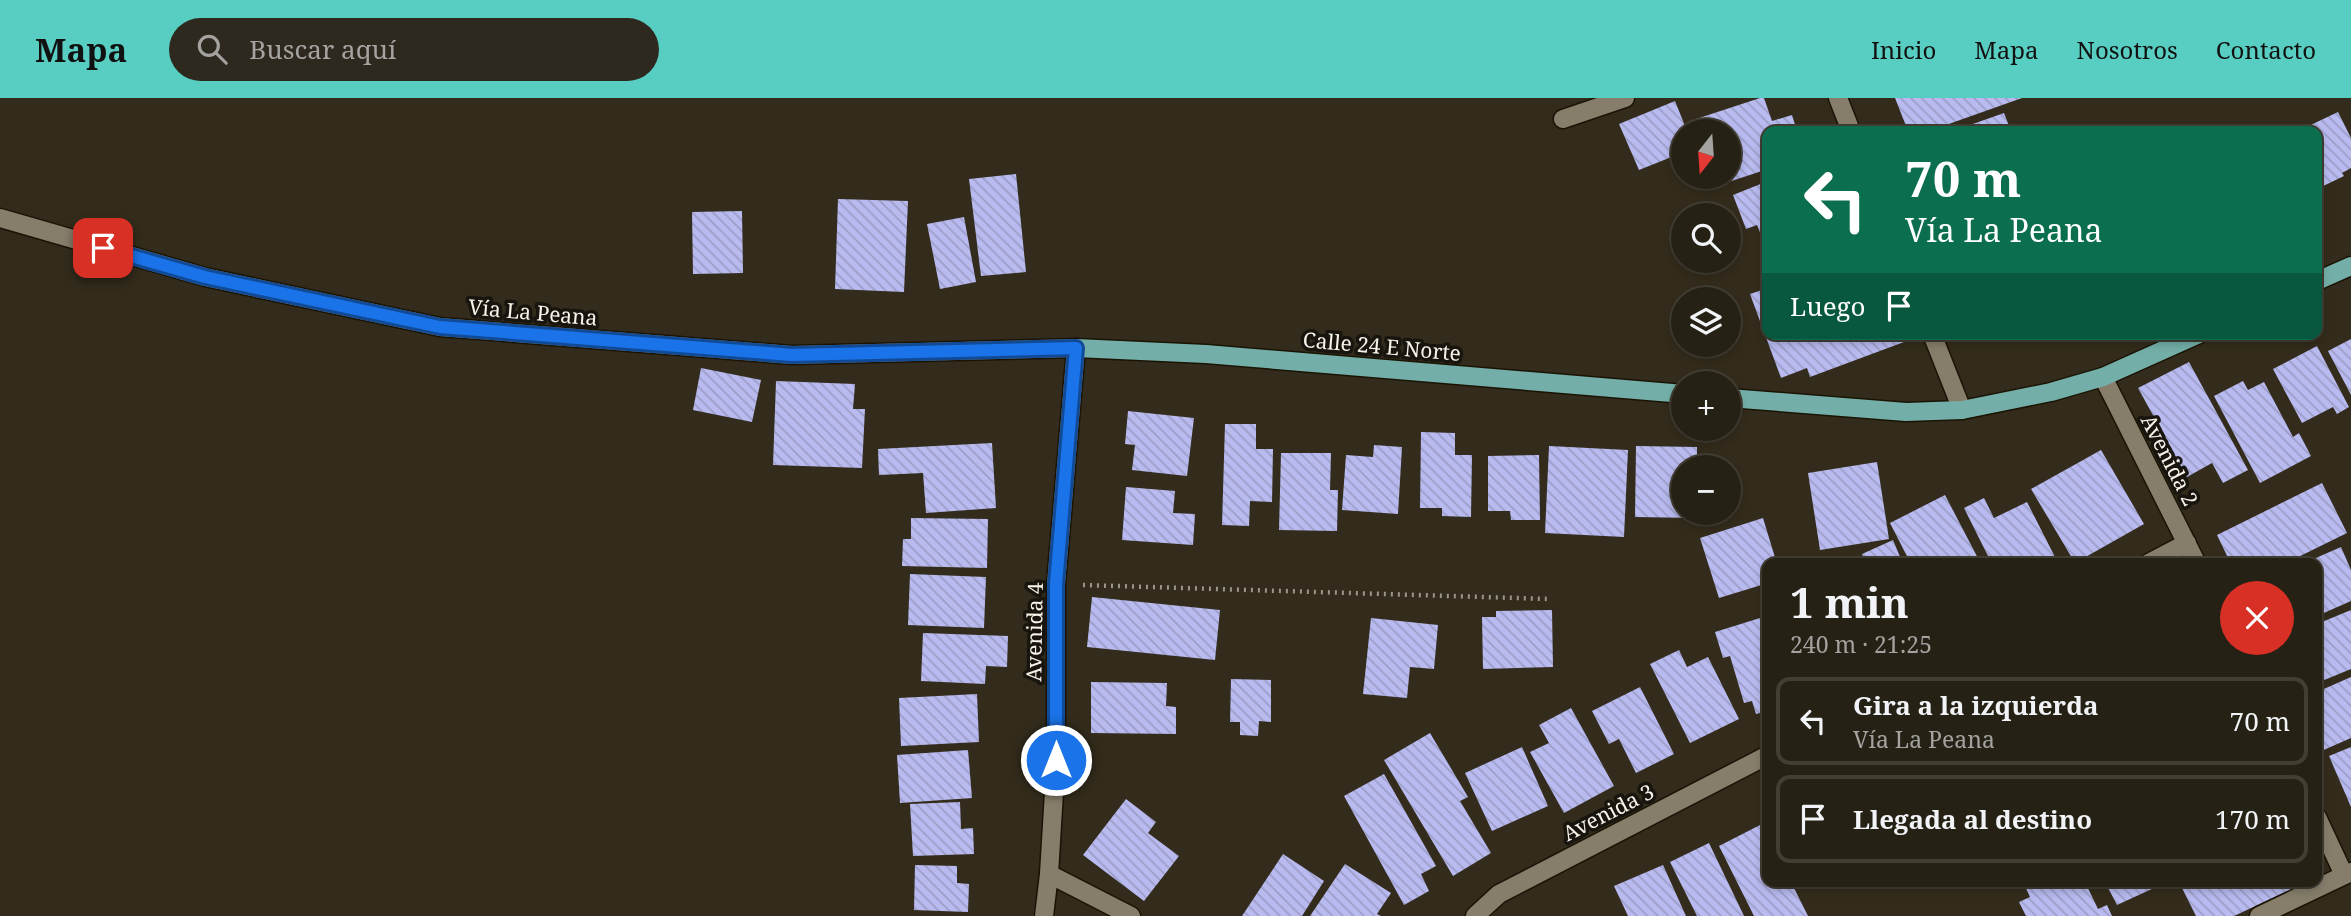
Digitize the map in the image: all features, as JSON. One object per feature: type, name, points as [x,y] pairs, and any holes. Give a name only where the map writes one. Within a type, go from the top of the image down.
[{"type":"main road","points":[[2322,279],[2351,266]]},
{"type":"main road","points":[[1741,399],[1906,412],[1962,410],[2103,377],[2186,340]]},
{"type":"main road","name":"Calle 24 E Norte","points":[[1076,348],[1206,354],[1671,393]]},
{"type":"street","points":[[1563,119],[1625,98]]},
{"type":"street","points":[[1838,98],[1850,126]]},
{"type":"street","name":"Vía La Peana","points":[[0,218],[205,277],[440,327],[792,355],[1076,348]]},
{"type":"street","points":[[1934,340],[1962,410]]},
{"type":"street","name":"Avenida 4","points":[[1044,916],[1056,760],[1056,584],[1076,348]]},
{"type":"street","name":"Avenida 2","points":[[2103,377],[2194,558]]},
{"type":"street","points":[[2159,558],[2187,544]]},
{"type":"street","name":"Avenida 3","points":[[1475,916],[1499,894],[1762,758]]},
{"type":"street","points":[[2322,826],[2348,873],[2322,886]]},
{"type":"street","points":[[1049,874],[1131,916]]},
{"type":"street","points":[[2259,916],[2319,887]]},
{"type":"path","points":[[1056,584],[1550,599]]},
{"type":"building","points":[[1760,98],[1764,98],[1772,121],[1792,115],[1795,126],[1762,126],[1762,171],[1741,178],[1741,119],[1696,119]]},
{"type":"building","points":[[1895,98],[2022,98],[1943,126],[1906,126]]},
{"type":"building","points":[[1675,101],[1682,119],[1671,119],[1671,157],[1639,170],[1619,124]]},
{"type":"building","points":[[2338,112],[2351,138],[2351,168],[2342,173],[2344,176],[2322,187],[2322,126],[2309,126]]},
{"type":"building","points":[[2004,113],[2009,126],[1967,126]]},
{"type":"building","points":[[1016,174],[1026,272],[981,276],[969,179]]},
{"type":"building","points":[[1762,183],[1762,238],[1757,225],[1746,229],[1741,216],[1741,203],[1736,203],[1733,195]]},
{"type":"building","points":[[838,199],[908,201],[904,292],[835,289]]},
{"type":"building","points":[[742,211],[743,273],[693,274],[692,212]]},
{"type":"building","points":[[964,217],[976,282],[940,289],[927,224]]},
{"type":"building","points":[[1762,290],[1762,327],[1750,294]]},
{"type":"building","points":[[2351,339],[2351,395],[2328,351]]},
{"type":"building","points":[[1767,340],[1904,342],[1810,377],[1807,368],[1781,378]]},
{"type":"building","points":[[2317,346],[2349,407],[2337,414],[2333,407],[2302,423],[2273,369]]},
{"type":"building","points":[[2189,362],[2248,470],[2223,483],[2212,463],[2187,477],[2138,388]]},
{"type":"building","points":[[701,368],[761,380],[752,422],[693,410]]},
{"type":"building","points":[[776,381],[855,384],[853,409],[865,409],[862,468],[773,465]]},
{"type":"building","points":[[2243,381],[2248,390],[2264,382],[2293,437],[2299,433],[2311,456],[2260,483],[2214,396]]},
{"type":"building","points":[[1128,411],[1194,418],[1187,476],[1132,470],[1135,445],[1125,444]]},
{"type":"building","points":[[1225,424],[1256,424],[1256,449],[1273,449],[1272,502],[1250,501],[1249,526],[1222,525]]},
{"type":"building","points":[[1421,432],[1455,433],[1455,455],[1472,455],[1471,517],[1442,516],[1442,508],[1420,508]]},
{"type":"building","points":[[992,443],[996,508],[926,513],[923,473],[879,475],[878,449]]},
{"type":"building","points":[[1374,445],[1402,447],[1398,514],[1342,510],[1346,455],[1373,457]]},
{"type":"building","points":[[1549,446],[1628,450],[1624,537],[1545,533]]},
{"type":"building","points":[[1636,446],[1697,447],[1697,455],[1671,455],[1671,518],[1635,517]]},
{"type":"building","points":[[2101,450],[2144,524],[2084,558],[2072,558],[2031,489]]},
{"type":"building","points":[[1281,453],[1331,453],[1330,490],[1338,490],[1337,531],[1279,530]]},
{"type":"building","points":[[1539,455],[1540,520],[1511,520],[1510,511],[1488,511],[1488,456]]},
{"type":"building","points":[[1877,462],[1889,539],[1820,550],[1808,473]]},
{"type":"building","points":[[2322,483],[2347,533],[2296,558],[2228,558],[2217,535]]},
{"type":"building","points":[[1126,487],[1175,491],[1173,513],[1195,514],[1193,545],[1122,540]]},
{"type":"building","points":[[1945,495],[1978,558],[1908,558],[1890,523]]},
{"type":"building","points":[[1984,498],[1994,518],[2027,502],[2055,558],[1989,558],[1964,508]]},
{"type":"building","points":[[911,518],[988,519],[987,568],[902,566],[903,539],[911,539]]},
{"type":"building","points":[[1763,518],[1775,558],[1762,558],[1762,585],[1719,598],[1700,538]]},
{"type":"building","points":[[1893,540],[1900,558],[1864,558],[1862,554]]},
{"type":"building","points":[[2341,547],[2351,570],[2351,601],[2322,614],[2322,558],[2316,558]]},
{"type":"building","points":[[910,574],[986,577],[984,628],[908,625]]},
{"type":"building","points":[[1092,597],[1220,610],[1215,660],[1087,647]]},
{"type":"building","points":[[1552,610],[1553,667],[1483,669],[1482,617],[1496,617],[1496,611]]},
{"type":"building","points":[[2351,610],[2351,669],[2322,681],[2322,622]]},
{"type":"building","points":[[1371,618],[1438,625],[1434,669],[1410,667],[1407,698],[1363,694]]},
{"type":"building","points":[[1760,618],[1762,712],[1756,714],[1752,701],[1744,703],[1730,656],[1723,658],[1715,632]]},
{"type":"building","points":[[923,633],[1008,636],[1007,667],[986,666],[985,684],[921,681]]},
{"type":"building","points":[[1679,650],[1687,667],[1708,657],[1739,719],[1690,743],[1650,664]]},
{"type":"building","points":[[2351,677],[2351,738],[2322,751],[2322,690]]},
{"type":"building","points":[[1231,679],[1271,680],[1271,722],[1259,721],[1258,736],[1240,735],[1240,722],[1230,722]]},
{"type":"building","points":[[1091,682],[1167,683],[1166,706],[1176,707],[1176,734],[1091,733]]},
{"type":"building","points":[[1640,687],[1674,754],[1636,773],[1619,739],[1609,744],[1592,711]]},
{"type":"building","points":[[977,694],[979,742],[901,746],[899,698]]},
{"type":"building","points":[[1571,708],[1614,786],[1564,813],[1530,752],[1549,743],[1539,725]]},
{"type":"building","points":[[1430,733],[1468,797],[1460,801],[1491,853],[1453,876],[1384,760]]},
{"type":"building","points":[[1522,747],[1548,806],[1492,831],[1465,773]]},
{"type":"building","points":[[2351,747],[2351,807],[2329,756]]},
{"type":"building","points":[[968,750],[972,798],[900,803],[897,755]]},
{"type":"building","points":[[1384,774],[1436,866],[1421,874],[1429,891],[1404,905],[1344,796]]},
{"type":"building","points":[[1126,799],[1156,822],[1148,833],[1179,856],[1144,901],[1083,855]]},
{"type":"building","points":[[960,802],[961,829],[973,828],[974,854],[913,856],[910,804]]},
{"type":"building","points":[[1762,824],[1762,887],[1794,887],[1808,916],[1754,916],[1719,846]]},
{"type":"building","points":[[1709,843],[1744,916],[1697,916],[1670,862]]},
{"type":"building","points":[[1283,854],[1324,881],[1302,916],[1242,916]]},
{"type":"building","points":[[1345,864],[1391,893],[1377,914],[1381,916],[1310,916]]},
{"type":"building","points":[[915,865],[957,866],[957,883],[969,884],[968,912],[914,910]]},
{"type":"building","points":[[1663,865],[1686,916],[1628,916],[1614,886]]},
{"type":"building","points":[[2025,887],[2087,887],[2098,909],[2107,905],[2112,916],[2026,916],[2019,902],[2030,897]]},
{"type":"building","points":[[2108,887],[2156,887],[2117,905]]},
{"type":"building","points":[[2182,887],[2296,887],[2234,916],[2196,916]]},
{"type":"route","points":[[103,248],[205,277],[440,327],[792,355],[1076,348],[1056,584],[1056,760]]}]
